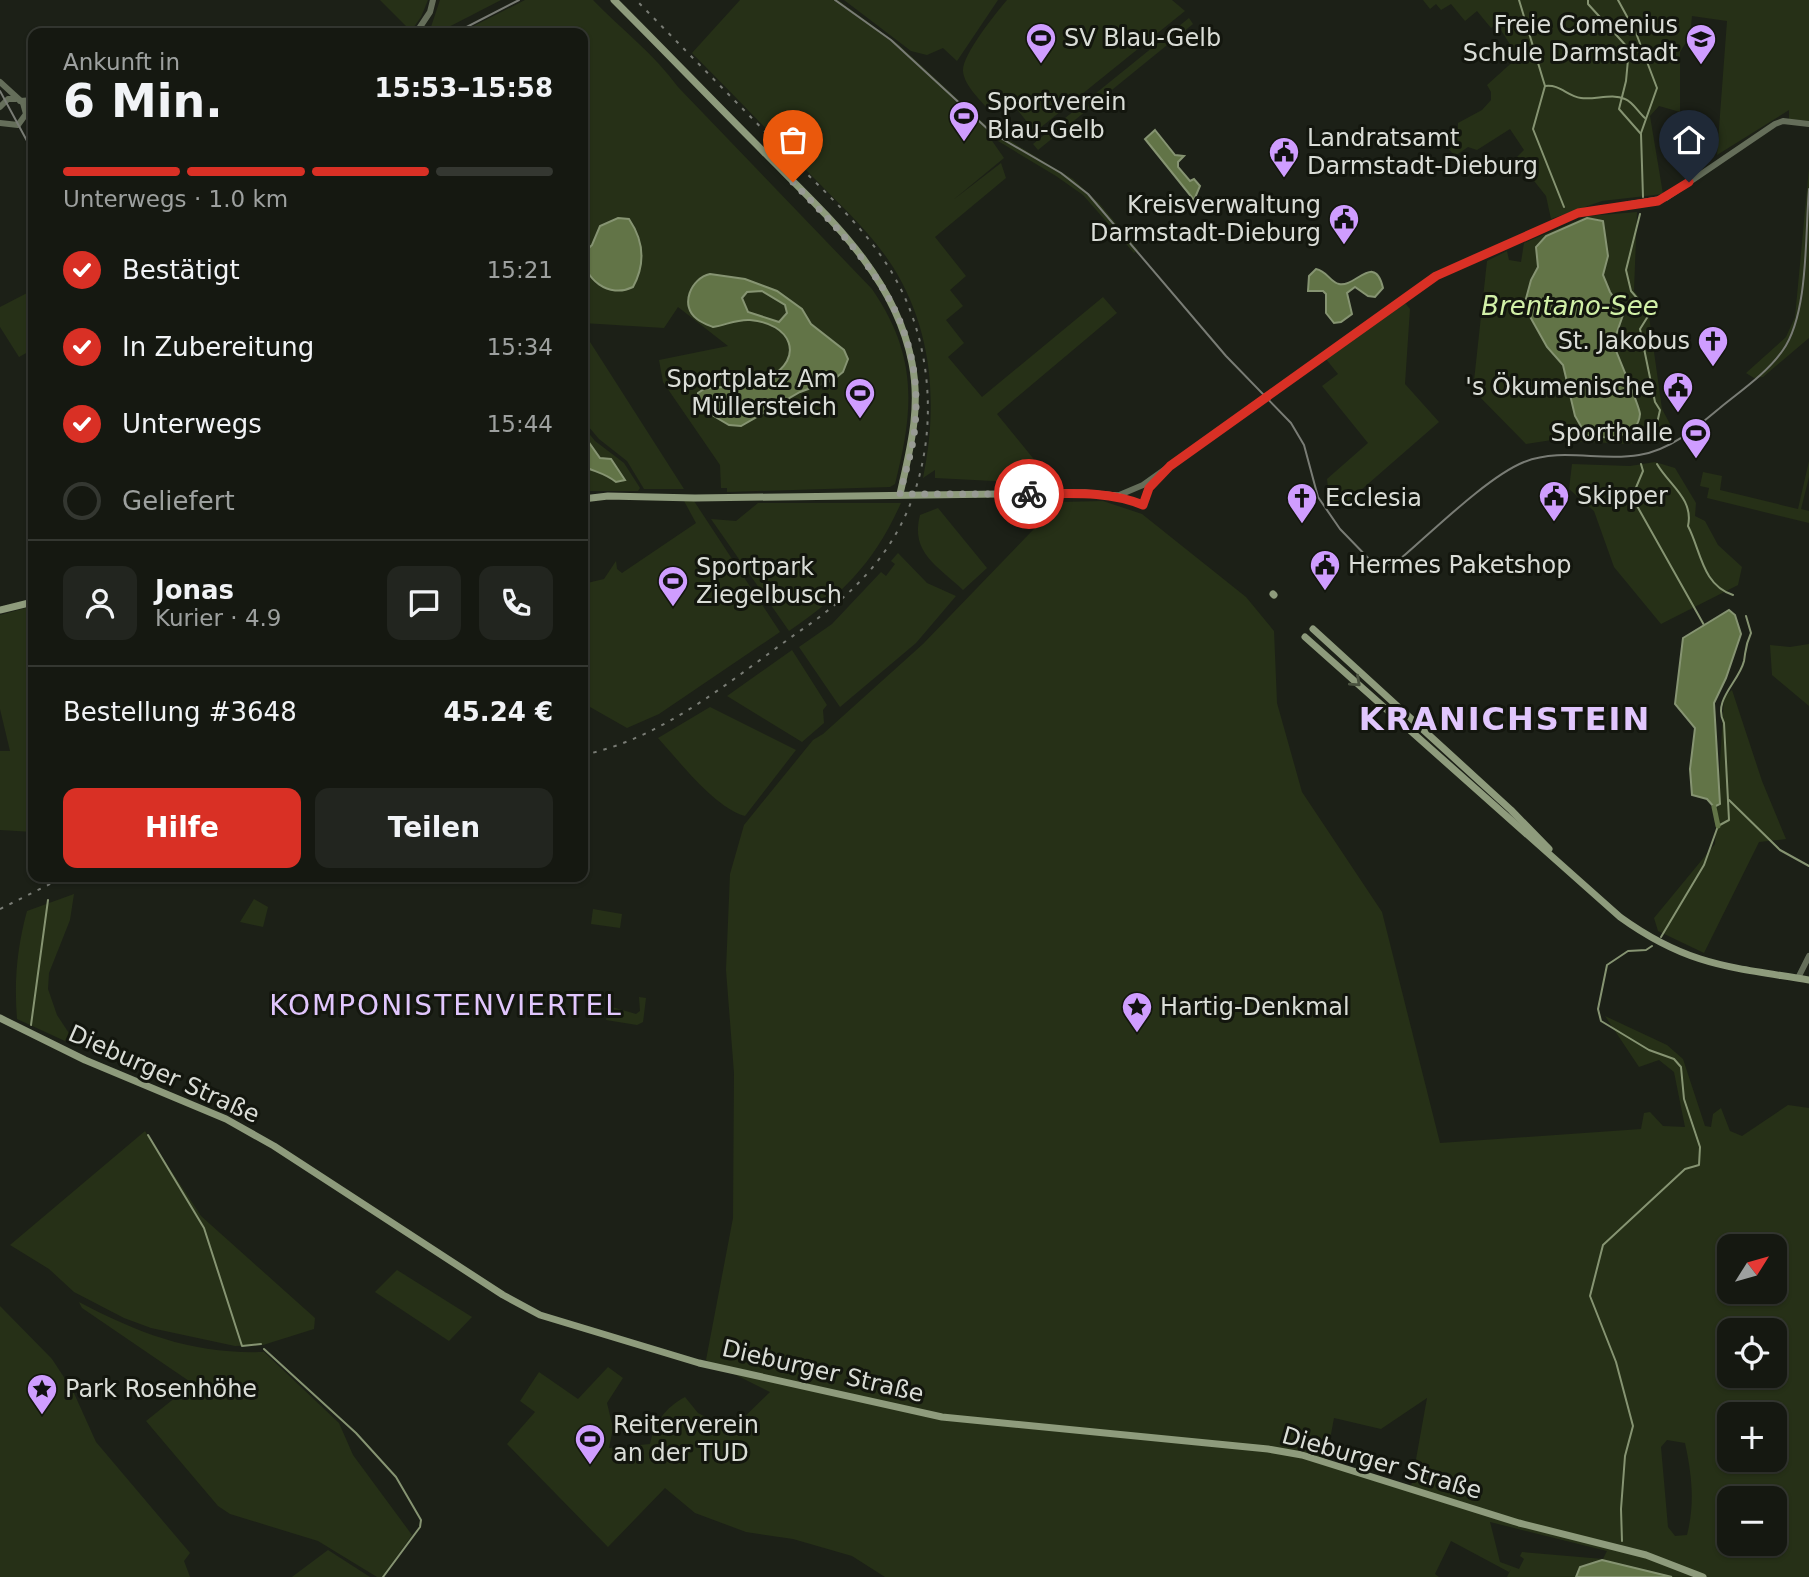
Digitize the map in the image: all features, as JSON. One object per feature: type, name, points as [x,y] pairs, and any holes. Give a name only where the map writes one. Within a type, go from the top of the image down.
[{"type":"main road","points":[[614,0],[849,239],[882,285],[902,327],[915,382],[915,428],[900,494]]},
{"type":"main road","points":[[588,498],[608,496],[1085,493],[1117,496],[1143,505]]},
{"type":"main road","points":[[0,610],[28,603]]},
{"type":"main road","points":[[1313,629],[1511,810],[1576,878]]},
{"type":"main road","points":[[1305,637],[1620,917],[1667,947],[1710,963],[1809,980]]},
{"type":"main road","name":"Dieburger Straße","points":[[0,1018],[85,1060],[226,1119],[274,1146],[482,1282],[540,1315],[699,1363],[898,1409],[942,1417],[1268,1449],[1301,1455],[1520,1523],[1646,1555],[1703,1577]]},
{"type":"street","points":[[419,28],[430,12],[433,0]]},
{"type":"street","points":[[0,82],[26,110]]},
{"type":"street","points":[[0,104],[8,99],[28,101]]},
{"type":"street","points":[[1,121],[9,126],[18,125],[25,118],[28,108]]},
{"type":"street","points":[[1117,496],[1139,488],[1436,276],[1578,213],[1666,198],[1775,124],[1783,121],[1809,124]]},
{"type":"street","points":[[1143,505],[1149,488],[1162,472]]},
{"type":"street","points":[[1132,500],[1139,488]]},
{"type":"street","points":[[1798,978],[1809,957]]},
{"type":"shaded area","points":[[380,0],[428,0],[413,28],[408,28]]},
{"type":"shaded area","points":[[440,0],[501,0],[447,28],[431,28]]},
{"type":"shaded area","points":[[525,0],[593,0],[659,64],[872,289],[898,337],[908,383],[906,431],[895,484],[890,487],[727,492],[727,488],[721,488],[720,465],[663,382],[659,360],[728,346],[678,307],[664,328],[588,323],[588,28],[470,28]]},
{"type":"shaded area","points":[[740,0],[838,0],[898,44],[989,128],[1073,179],[1099,203],[1138,250],[1134,253],[1083,195],[988,135],[1004,158],[953,200],[1001,163],[1006,178],[935,237],[966,276],[950,290],[963,306],[946,320],[964,343],[948,357],[982,397],[1103,297],[1117,313],[997,414],[1054,484],[935,478],[935,470],[923,478],[930,423],[929,369],[917,317],[893,267],[864,229],[692,53]]},
{"type":"shaded area","points":[[844,0],[998,0],[957,61],[943,48],[927,55],[911,51]]},
{"type":"shaded area","name":"SV Blau-Gelb","points":[[1007,0],[1172,0],[1185,11],[1035,132],[1009,99],[991,113],[964,77],[964,64],[968,55],[980,34]]},
{"type":"shaded area","points":[[1423,0],[1809,0],[1809,121],[1789,119],[1789,110],[1717,155],[1727,21],[1692,16],[1690,36],[1680,52],[1680,112],[1659,106],[1650,116],[1663,194],[1602,201],[1551,219],[1546,196],[1516,158],[1524,150],[1510,129],[1477,150],[1468,147],[1455,156],[1444,144],[1458,132],[1458,123],[1482,110],[1491,100],[1487,85],[1518,57],[1497,24],[1491,28],[1477,11],[1465,21],[1451,4],[1441,10],[1436,4],[1430,9]]},
{"type":"shaded area","points":[[1189,18],[1193,24],[1038,150],[1033,144]]},
{"type":"shaded area","points":[[1809,168],[1809,338],[1763,377],[1754,378],[1746,373],[1786,337],[1795,317]]},
{"type":"shaded area","points":[[1637,212],[1634,291],[1648,309],[1662,409],[1671,426],[1655,439],[1628,444],[1552,440],[1526,444],[1473,390],[1487,261],[1507,251],[1509,260],[1521,262],[1524,243],[1588,216]]},
{"type":"shaded area","points":[[28,293],[28,352],[19,357],[0,327],[0,307]]},
{"type":"shaded area","points":[[1405,303],[1410,309],[1405,384],[1439,422],[1338,510],[1329,496],[1327,479],[1368,443],[1322,386],[1338,374],[1326,359]]},
{"type":"shaded area","points":[[588,339],[684,489],[644,489],[627,461],[599,439],[588,426]]},
{"type":"shaded area","points":[[588,432],[595,441],[624,463],[640,488],[638,491],[588,491]]},
{"type":"shaded area","points":[[1809,461],[1809,477],[1801,509],[1809,511],[1809,523],[1707,498],[1709,488],[1700,486],[1703,472],[1722,476],[1720,490],[1798,509]]},
{"type":"shaded area","points":[[1655,462],[1675,468],[1696,503],[1695,516],[1705,521],[1718,545],[1742,567],[1738,585],[1661,624],[1614,567],[1594,511],[1569,489],[1572,464],[1630,466]]},
{"type":"shaded area","points":[[1049,500],[1038,512],[1017,523],[994,501]]},
{"type":"shaded area","name":"Sportpark Ziegelbusch","points":[[684,501],[694,501],[780,632],[659,714],[627,728],[588,706],[588,583],[604,579],[616,561],[617,569],[622,573],[696,523]]},
{"type":"shaded area","points":[[1103,501],[1142,514],[1246,597],[1274,631],[1277,703],[1302,792],[1382,912],[1440,1143],[1641,1129],[1644,1113],[1650,1112],[1663,1126],[1685,1127],[1674,1072],[1659,1060],[1639,1067],[1605,1016],[1667,1045],[1683,1059],[1705,1126],[1711,1127],[1713,1114],[1721,1108],[1730,1131],[1742,1136],[1788,1105],[1809,1108],[1809,1577],[1672,1577],[1602,1560],[1581,1566],[1576,1577],[1507,1577],[1511,1569],[1509,1572],[1451,1541],[1435,1574],[1439,1577],[885,1577],[852,1556],[793,1539],[746,1532],[695,1513],[665,1488],[608,1547],[507,1444],[535,1412],[520,1401],[539,1372],[578,1399],[608,1367],[623,1378],[607,1403],[613,1428],[609,1448],[650,1444],[662,1416],[685,1397],[698,1413],[731,1430],[770,1392],[706,1360],[733,1218],[734,1073],[726,970],[730,874],[744,825],[813,740],[923,644],[1060,502]],"holes":[[[1427,1398],[1411,1487],[1326,1461],[1334,1418],[1381,1429]],[[1667,1440],[1685,1443],[1692,1489],[1687,1535],[1675,1536],[1668,1527],[1661,1447]],[[1490,1522],[1607,1551],[1603,1559],[1522,1552],[1520,1556],[1524,1559],[1519,1569],[1500,1562]]]},
{"type":"shaded area","points":[[758,503],[901,503],[880,543],[855,576],[825,604],[789,631],[711,519],[736,521]]},
{"type":"shaded area","points":[[938,508],[987,568],[963,590],[928,558],[919,539],[920,515]]},
{"type":"shaded area","points":[[898,553],[927,583],[956,596],[916,643],[840,707],[799,647],[832,624],[881,572],[886,576],[895,564],[891,561]]},
{"type":"shaded area","points":[[28,607],[28,832],[0,830],[0,751],[10,751],[0,709],[0,615]]},
{"type":"shaded area","points":[[1809,644],[1809,706],[1772,675],[1770,645],[1790,647]]},
{"type":"shaded area","points":[[792,650],[827,705],[823,710],[824,723],[802,742],[727,696]]},
{"type":"shaded area","points":[[1732,690],[1762,781],[1786,839],[1759,842],[1704,953],[1658,931],[1654,918],[1715,844],[1724,697]]},
{"type":"shaded area","points":[[710,707],[796,750],[745,816],[710,794],[658,738]]},
{"type":"shaded area","points":[[74,894],[70,920],[49,973],[48,989],[57,1015],[78,1047],[17,1019],[16,1005],[17,964],[27,911]]},
{"type":"shaded area","points":[[254,899],[268,907],[263,927],[240,922]]},
{"type":"shaded area","points":[[593,909],[622,914],[620,928],[591,924]]},
{"type":"shaded area","points":[[610,995],[613,996],[612,1007],[636,1014],[640,1011],[639,997],[646,998],[643,1022],[637,1025],[606,1020]]},
{"type":"shaded area","points":[[145,1131],[201,1216],[315,1318],[314,1329],[263,1345],[235,1346],[151,1328],[124,1318],[74,1292],[49,1269],[10,1245]]},
{"type":"shaded area","points":[[397,1270],[472,1317],[449,1341],[375,1292]]},
{"type":"shaded area","points":[[79,1302],[124,1324],[168,1340],[214,1350],[264,1352],[339,1423],[353,1455],[412,1535],[382,1577],[377,1577],[318,1541],[230,1514],[218,1506],[146,1421],[191,1385],[189,1381],[82,1308]]},
{"type":"shaded area","name":"Park Rosenhöhe","points":[[0,1306],[52,1359],[73,1391],[96,1442],[190,1553],[184,1561],[190,1577],[0,1577]]},
{"type":"shaded area","points":[[328,1550],[370,1577],[292,1577]]},
{"type":"water","points":[[1155,130],[1175,155],[1184,156],[1178,162],[1178,167],[1190,181],[1194,179],[1200,186],[1194,200],[1145,139]]},
{"type":"water","points":[[618,218],[629,219],[634,227],[642,252],[640,269],[633,287],[624,290],[607,288],[592,279],[588,273],[588,249],[600,226]]},
{"type":"water","name":"Brentano-See","points":[[1587,218],[1603,221],[1608,256],[1603,275],[1610,292],[1624,312],[1615,338],[1615,348],[1640,414],[1633,429],[1619,436],[1586,435],[1575,416],[1563,365],[1547,347],[1524,306],[1531,280],[1538,267],[1536,247],[1546,236]]},
{"type":"water","points":[[1316,269],[1339,284],[1345,284],[1370,272],[1375,273],[1383,288],[1375,297],[1368,296],[1355,287],[1347,293],[1352,314],[1341,322],[1334,323],[1326,313],[1326,294],[1323,291],[1308,291],[1309,276]]},
{"type":"water","points":[[710,274],[745,279],[777,291],[802,309],[811,324],[844,350],[848,359],[843,372],[833,380],[800,392],[741,426],[729,425],[712,415],[698,398],[698,393],[704,389],[745,385],[768,378],[780,370],[790,352],[784,334],[764,323],[745,320],[713,327],[697,319],[688,300],[693,287]],"holes":[[[762,291],[785,305],[787,313],[779,322],[748,312],[742,298],[747,292]]]},
{"type":"water","points":[[588,441],[600,458],[611,459],[625,480],[616,482],[588,468]]},
{"type":"water","points":[[1729,610],[1735,615],[1741,634],[1714,703],[1720,804],[1714,807],[1707,799],[1692,795],[1690,769],[1695,728],[1675,704],[1683,638]]},
{"type":"water","points":[[1602,1560],[1672,1577],[1576,1577],[1580,1567]]},
{"type":"waterway","points":[[1519,0],[1545,86],[1533,129],[1564,207]]},
{"type":"waterway","points":[[1588,0],[1588,4],[1629,49],[1626,81],[1619,109],[1641,134],[1643,197]]},
{"type":"waterway","points":[[1618,0],[1636,33],[1657,88],[1641,133]]},
{"type":"waterway","points":[[1545,86],[1555,87],[1581,98],[1620,97],[1631,102],[1645,118]]},
{"type":"waterway","points":[[1640,214],[1626,270],[1631,291],[1650,313],[1640,329],[1655,402],[1660,410],[1654,437]]},
{"type":"waterway","points":[[1629,432],[1632,440]]},
{"type":"waterway","points":[[1641,464],[1643,471],[1632,497],[1704,625]]},
{"type":"waterway","points":[[1657,464],[1684,500],[1689,516],[1688,526],[1709,575],[1715,584],[1733,595]]},
{"type":"waterway","points":[[1661,937],[1704,865],[1718,826],[1729,820],[1721,707],[1744,661],[1751,633],[1746,616]]},
{"type":"waterway","points":[[1729,800],[1780,850],[1809,866]]},
{"type":"waterway","points":[[1714,807],[1718,826]]},
{"type":"waterway","points":[[31,1025],[48,900]]},
{"type":"waterway","points":[[1622,1541],[1621,1509],[1625,1456],[1633,1426],[1616,1362],[1590,1296],[1603,1245],[1685,1169],[1699,1165],[1700,1147],[1684,1099],[1681,1067],[1674,1059],[1649,1050],[1601,1021],[1598,1009],[1607,965],[1628,951],[1646,950],[1652,946]]},
{"type":"waterway","points":[[148,1135],[204,1228],[242,1346],[261,1344]]},
{"type":"waterway","points":[[264,1349],[356,1433],[396,1477],[421,1520],[420,1527],[383,1577]]},
{"type":"tram line","points":[[465,28],[519,0]]},
{"type":"tram line","points":[[835,0],[891,40],[992,133],[1061,173],[1088,194],[1226,356],[1291,423],[1304,445],[1318,497],[1340,529],[1373,563],[1387,565],[1399,560],[1477,492],[1509,469],[1524,462],[1553,456],[1625,457],[1651,452],[1683,437],[1754,380],[1783,350],[1797,316],[1802,295],[1809,189]]},
{"type":"tram line","points":[[0,91],[28,143]]},
{"type":"railway","points":[[588,754],[641,735],[696,705],[824,614],[860,581],[882,556],[907,512],[918,479],[928,410],[920,341],[909,309],[885,261],[834,201],[636,0]]},
{"type":"railway","points":[[0,909],[54,882]]},
{"type":"way so far","points":[[793,182],[849,239],[866,261],[889,297],[902,327],[912,361],[916,410],[912,446],[900,494],[1029,494]]},
{"type":"place","name":"SV Blau-Gelb","points":[[1041,65]]},
{"type":"place","name":"Freie Comenius Schule Darmstadt","points":[[1701,66]]},
{"type":"place","name":"Sportverein Blau-Gelb","points":[[964,143]]},
{"type":"place","name":"Landratsamt Darmstadt-Dieburg","points":[[1284,179]]},
{"type":"place","name":"Kreisverwaltung Darmstadt-Dieburg","points":[[1344,246]]},
{"type":"place","name":"St. Jakobus","points":[[1713,368]]},
{"type":"place","name":"'s Ökumenische","points":[[1678,414]]},
{"type":"place","name":"Sportplatz Am Müllersteich","points":[[860,420]]},
{"type":"place","name":"Sporthalle","points":[[1696,460]]},
{"type":"place","name":"Skipper","points":[[1554,523]]},
{"type":"place","name":"Ecclesia","points":[[1302,525]]},
{"type":"place","name":"Hermes Paketshop","points":[[1325,592]]},
{"type":"place","name":"Sportpark Ziegelbusch","points":[[673,608]]},
{"type":"place","name":"Hartig-Denkmal","points":[[1137,1034]]},
{"type":"place","name":"Park Rosenhöhe","points":[[42,1416]]},
{"type":"place","name":"Reiterverein an der TUD","points":[[590,1466]]},
{"type":"district","name":"KRANICHSTEIN","points":[[1505,719]]},
{"type":"district","name":"KOMPONISTENVIERTEL","points":[[446,1005]]},
{"type":"route","points":[[1029,494],[1104,494],[1143,505],[1149,488],[1162,472],[1429,280],[1578,213],[1658,201],[1689,182]]}]
